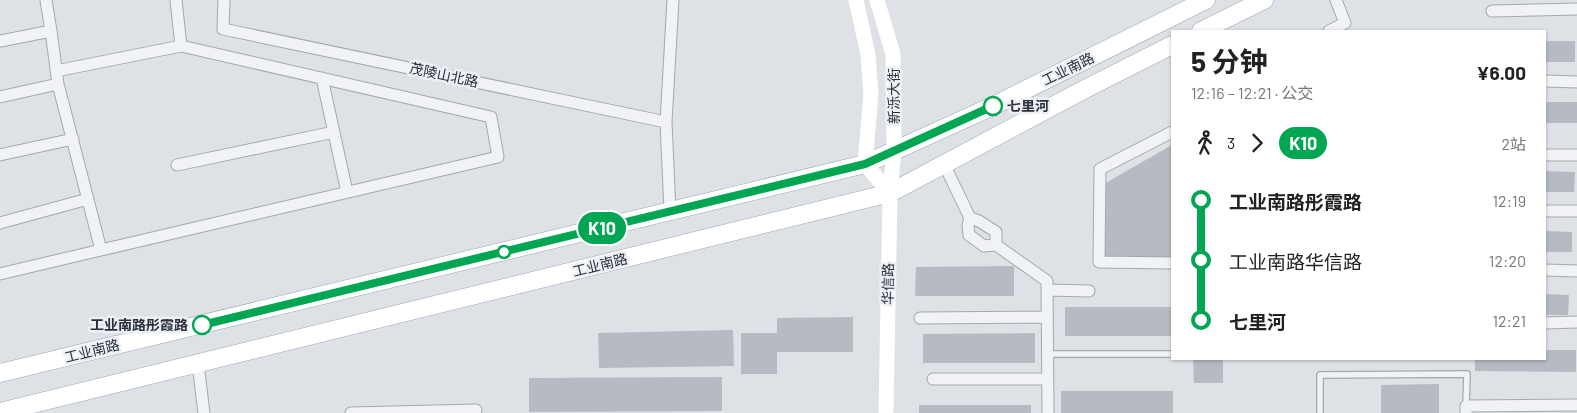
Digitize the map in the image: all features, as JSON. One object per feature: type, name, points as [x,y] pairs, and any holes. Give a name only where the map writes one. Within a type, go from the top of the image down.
[{"type":"main road","name":"新泺大街","points":[[856,0],[868,55],[871,94],[865,164]]},
{"type":"main road","name":"新泺大街","points":[[877,0],[893,54],[894,150],[890,193]]},
{"type":"main road","name":"工业南路","points":[[0,373],[865,164],[993,106],[1206,0]]},
{"type":"main road","points":[[1203,30],[1264,0]]},
{"type":"main road","name":"工业南路","points":[[0,412],[890,193],[1171,46]]},
{"type":"main road","points":[[865,164],[890,193]]},
{"type":"main road","name":"华信路","points":[[886,413],[890,193]]},
{"type":"street","points":[[46,0],[58,84],[101,250]]},
{"type":"street","points":[[176,0],[181,46]]},
{"type":"street","name":"茂陵山北路","points":[[224,0],[223,29],[666,122]]},
{"type":"street","points":[[670,211],[666,122],[673,0]]},
{"type":"street","points":[[1336,0],[1345,23],[1336,29]]},
{"type":"street","points":[[1492,11],[1577,9]]},
{"type":"street","points":[[0,40],[51,31]]},
{"type":"street","points":[[0,274],[498,157],[491,117],[181,46],[56,71]]},
{"type":"street","points":[[322,78],[347,192]]},
{"type":"street","points":[[1546,81],[1577,82]]},
{"type":"street","points":[[0,97],[58,84]]},
{"type":"street","points":[[177,165],[334,132]]},
{"type":"street","points":[[1171,133],[1100,169],[1099,262],[1171,263]]},
{"type":"street","points":[[0,156],[73,138]]},
{"type":"street","points":[[1546,155],[1577,155]]},
{"type":"street","points":[[944,164],[970,218],[968,225],[969,236],[984,246],[996,245],[1047,281],[1048,413]]},
{"type":"street","points":[[0,223],[88,199]]},
{"type":"street","points":[[1546,211],[1577,211]]},
{"type":"street","points":[[970,218],[979,221],[996,232],[996,245]]},
{"type":"street","points":[[1546,270],[1577,270]]},
{"type":"street","points":[[1047,290],[1089,291]]},
{"type":"street","points":[[920,318],[1047,317]]},
{"type":"street","points":[[1546,323],[1577,322]]},
{"type":"street","points":[[198,364],[204,413]]},
{"type":"street","points":[[933,379],[1048,379]]},
{"type":"street","points":[[1466,410],[1577,405]]},
{"type":"street","points":[[351,413],[476,410]]},
{"type":"lane","points":[[1048,354],[1171,354]]},
{"type":"lane","points":[[1320,413],[1320,375],[1466,374],[1466,410]]},
{"type":"building","points":[[1546,41],[1575,41],[1575,62],[1546,62]]},
{"type":"building","points":[[1546,102],[1577,102],[1577,123],[1546,123]]},
{"type":"building","points":[[1171,146],[1171,257],[1103,258],[1102,185]]},
{"type":"building","points":[[1546,171],[1575,172],[1574,192],[1546,192]]},
{"type":"building","points":[[1546,231],[1572,232],[1572,252],[1546,252]]},
{"type":"building","points":[[1014,266],[1014,296],[915,296],[916,267]]},
{"type":"building","points":[[1546,294],[1569,295],[1568,315],[1546,315]]},
{"type":"building","points":[[1065,307],[1171,307],[1171,336],[1065,336]]},
{"type":"building","points":[[853,317],[853,352],[777,352],[777,374],[741,374],[741,333],[777,333],[777,318]]},
{"type":"building","points":[[733,330],[734,366],[599,368],[598,333]]},
{"type":"building","points":[[1035,333],[1035,363],[923,363],[923,334]]},
{"type":"building","points":[[1546,350],[1576,350],[1576,372],[1475,371],[1475,360],[1546,360]]},
{"type":"building","points":[[1193,360],[1223,360],[1223,383],[1194,383]]},
{"type":"building","points":[[722,377],[722,411],[529,412],[529,378]]},
{"type":"building","points":[[1439,384],[1439,413],[1381,413],[1381,385]]},
{"type":"building","points":[[1061,391],[1173,391],[1173,413],[1061,413]]},
{"type":"building","points":[[919,405],[1031,405],[1031,413],[919,413]]},
{"type":"bus line","name":"K10","points":[[202,325],[865,164],[993,106]]},
{"type":"place","name":"七里河","points":[[993,106]]},
{"type":"place","name":"工业南路彤霞路","points":[[202,325]]}]
